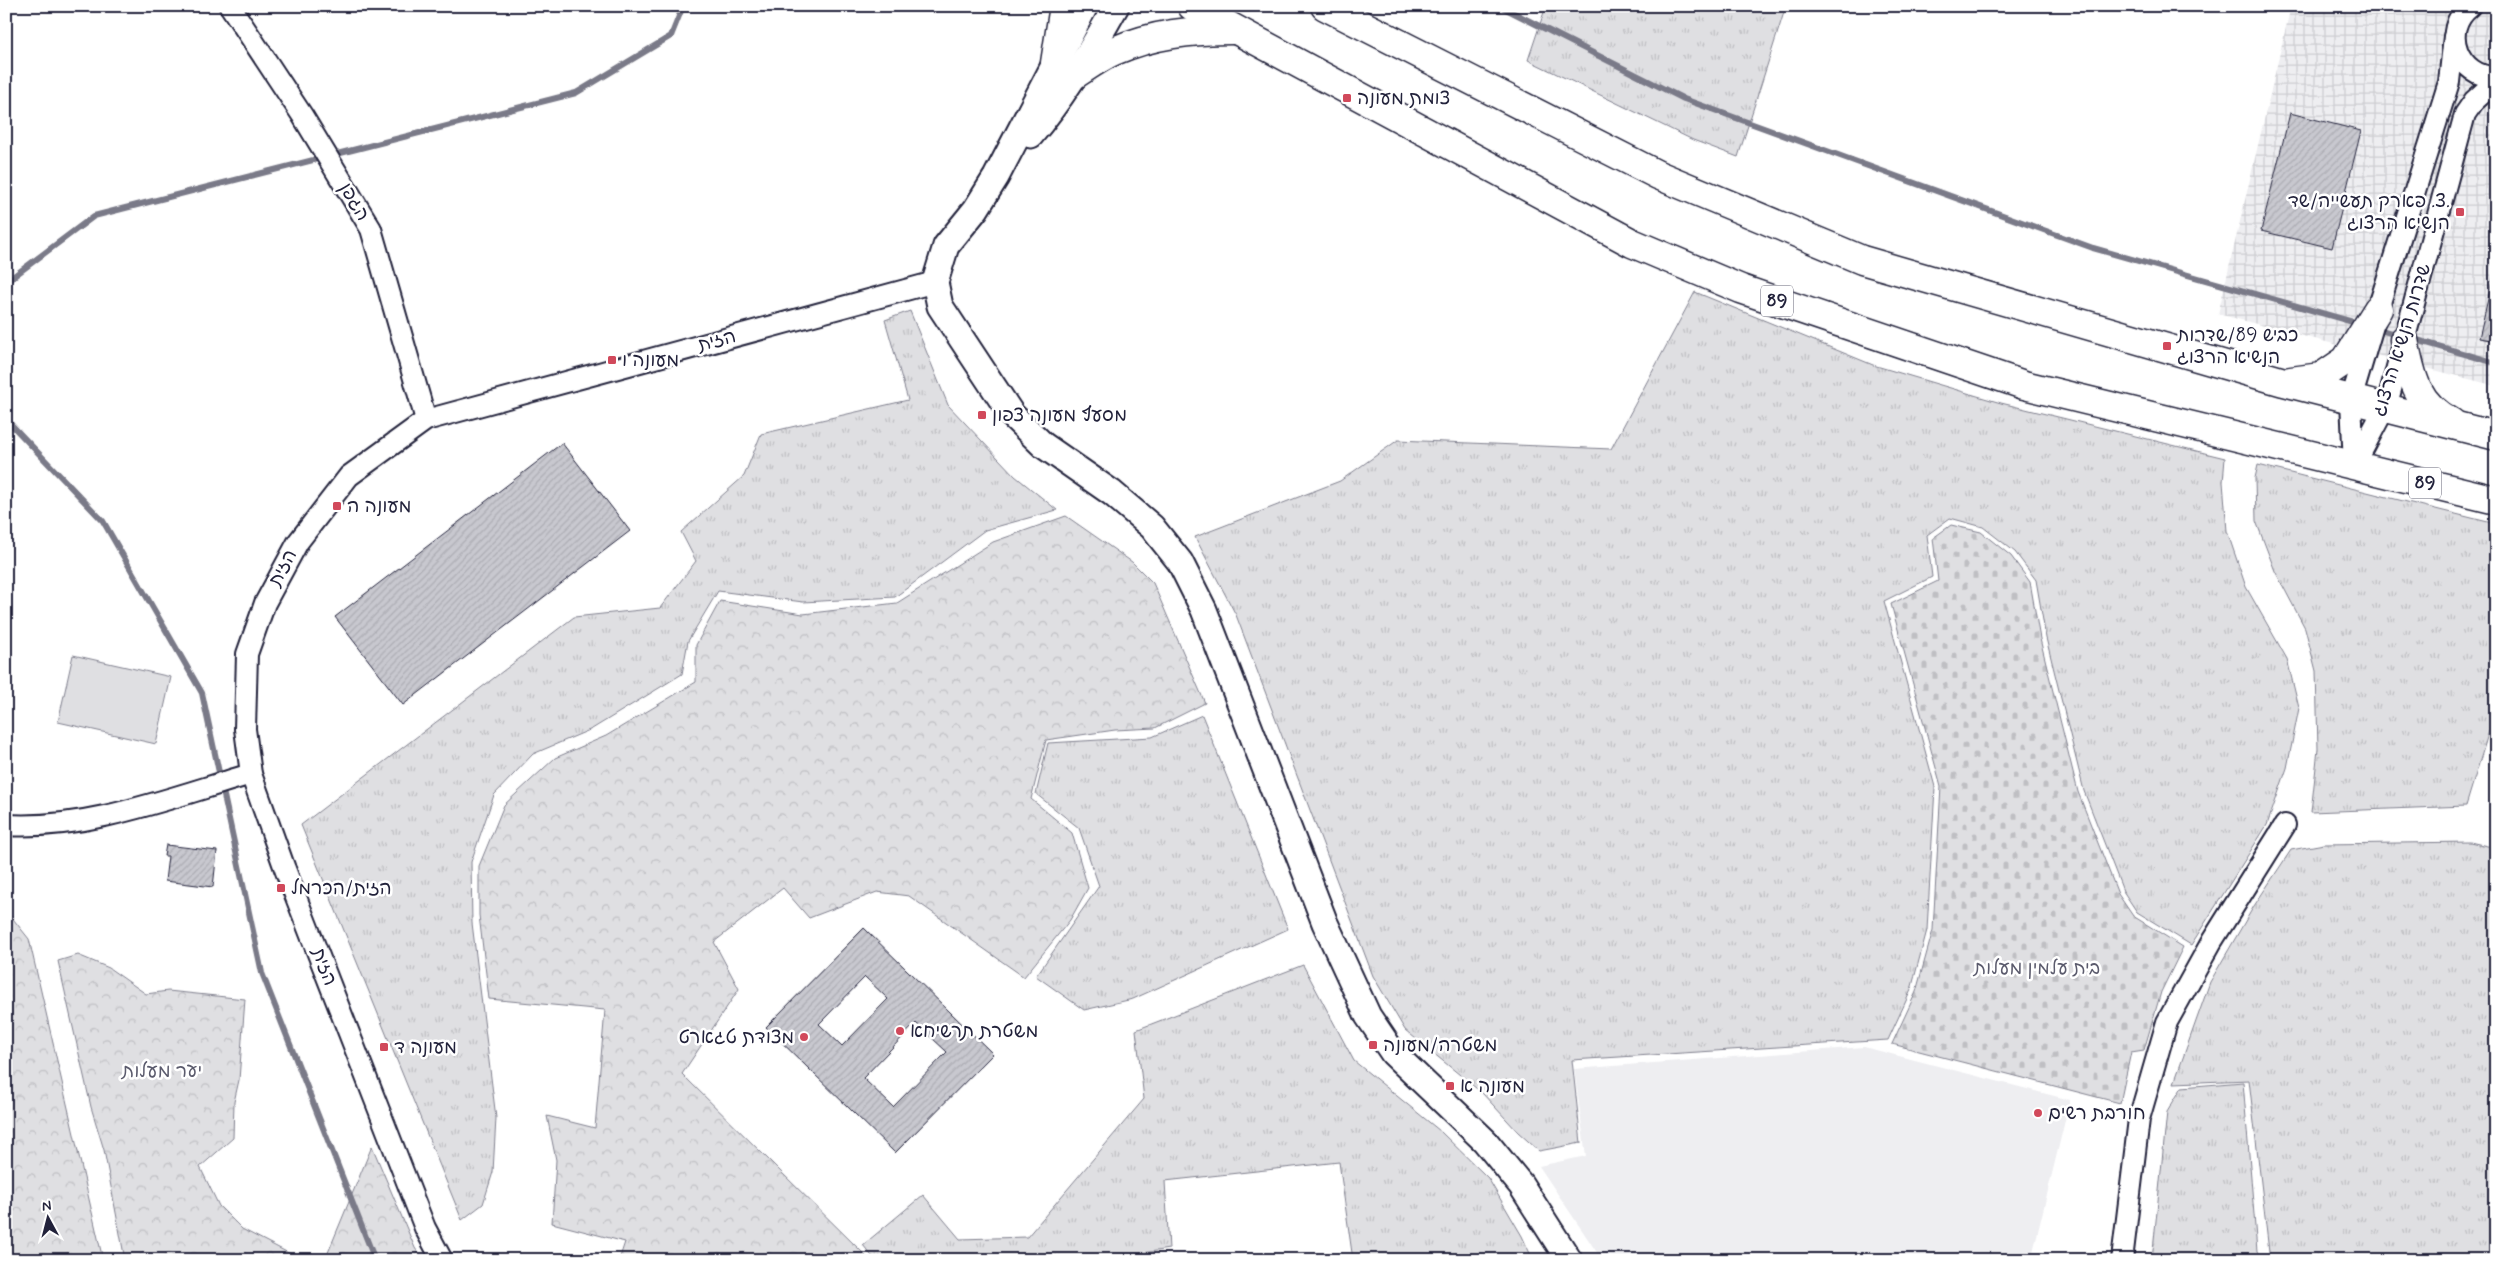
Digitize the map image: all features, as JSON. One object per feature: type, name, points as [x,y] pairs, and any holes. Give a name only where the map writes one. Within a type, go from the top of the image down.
[{"type":"highway","points":[[1064,6],[1065,69],[1155,38],[1192,30],[1240,30]]},
{"type":"highway","name":"89","points":[[1192,6],[1240,30],[1632,243],[1741,289],[2024,385],[2496,500]]},
{"type":"highway","points":[[1324,6],[1658,175],[1862,260],[2284,382],[2496,436]]},
{"type":"highway","points":[[2284,382],[2321,377],[2346,360],[2378,309]]},
{"type":"highway","points":[[2404,340],[2410,373],[2419,392],[2434,413],[2464,428]]},
{"type":"main road","points":[[1065,69],[1085,6]]},
{"type":"main road","points":[[1116,6],[1065,69],[976,209],[946,246],[935,282],[940,306],[1012,415],[1043,444],[1112,493],[1152,527],[1180,562],[1204,610],[1325,923],[1368,1016],[1393,1052],[1485,1141],[1522,1185],[1569,1260]]},
{"type":"street","name":"הגפן","points":[[230,6],[302,115],[371,229],[426,420]]},
{"type":"street","name":"שדרות הנשיא הרצוג","points":[[2354,466],[2351,400],[2450,82],[2454,36],[2460,16],[2468,7]]},
{"type":"street","points":[[2454,36],[2460,59],[2467,67],[2477,74],[2496,79]]},
{"type":"street","name":"שדרות הנשיא הרצוג","points":[[2354,466],[2384,409],[2465,114],[2474,101],[2496,79]]},
{"type":"street","name":"הזית","points":[[442,1260],[425,1228],[285,869],[251,774],[245,729],[247,654],[265,603],[298,542],[349,476],[426,420],[935,282]]},
{"type":"street","points":[[6,825],[36,827],[106,816],[251,774]]},
{"type":"street","points":[[2122,1260],[2139,1119],[2168,1022],[2212,940],[2285,825]]},
{"type":"shaded area","points":[[2291,6],[2496,6],[2496,386],[2218,314]]},
{"type":"shaded area","points":[[1864,1047],[2070,1100],[2031,1260],[1602,1260],[1539,1166],[1586,1156],[1574,1069]]},
{"type":"green space","points":[[1546,6],[1786,6],[1738,157],[1693,140],[1528,60]]},
{"type":"green space","points":[[1695,292],[1873,365],[2001,403],[2225,458],[2223,482],[2227,531],[2246,587],[2287,659],[2299,708],[2287,768],[2267,825],[2191,945],[2137,912],[2123,891],[2084,791],[2046,638],[2036,580],[2015,552],[1983,527],[1950,518],[1927,535],[1932,577],[1884,601],[1935,787],[1927,930],[1911,990],[1888,1040],[1572,1060],[1581,1143],[1539,1151],[1518,1132],[1482,1093],[1405,1030],[1373,976],[1236,615],[1195,537],[1340,481],[1398,440],[1611,449]]},
{"type":"green space","points":[[910,311],[948,405],[1015,476],[1057,510],[985,530],[895,597],[803,602],[718,591],[688,641],[682,674],[592,729],[533,754],[494,795],[471,862],[472,923],[496,1118],[493,1172],[483,1204],[462,1220],[301,825],[574,617],[660,608],[696,561],[681,532],[744,476],[761,434],[908,400],[885,320]]},
{"type":"green space","points":[[2258,465],[2496,524],[2496,708],[2466,806],[2311,812],[2318,749],[2316,671],[2305,628],[2275,571],[2256,521],[2255,478]]},
{"type":"green space","points":[[1066,516],[1132,562],[1153,583],[1205,703],[1155,728],[1115,730],[1046,740],[1031,799],[1072,833],[1088,888],[1070,920],[1024,977],[909,896],[877,892],[809,918],[783,888],[714,942],[739,989],[682,1074],[866,1256],[867,1260],[619,1260],[625,1242],[552,1223],[556,1160],[547,1116],[595,1128],[605,1010],[489,999],[479,915],[479,866],[504,805],[555,758],[606,736],[696,682],[696,645],[720,601],[803,614],[897,603],[993,542]]},
{"type":"green space","name":"בית עלמין מעלות","points":[[1951,525],[1981,532],[2011,556],[2030,582],[2040,639],[2078,792],[2118,894],[2133,916],[2183,947],[2161,992],[2144,1050],[2131,1052],[2120,1103],[1892,1044],[1916,992],[1933,930],[1941,786],[1891,604],[1938,581],[1933,538]]},
{"type":"green space","points":[[73,655],[171,677],[156,744],[58,722]]},
{"type":"green space","points":[[1202,715],[1288,929],[1133,999],[1084,1010],[1036,976],[1099,886],[1079,828],[1036,794],[1048,743],[1152,737]]},
{"type":"green space","points":[[2470,842],[2496,848],[2496,1260],[2270,1260],[2249,1080],[2174,1083],[2210,982],[2254,906],[2291,850],[2324,844]]},
{"type":"green space","points":[[6,910],[29,939],[103,1260],[6,1260]]},
{"type":"green space","name":"יער מעלות","points":[[78,955],[109,968],[146,994],[168,991],[245,999],[239,1080],[234,1102],[233,1138],[200,1167],[219,1206],[242,1229],[302,1260],[125,1260],[104,1150],[91,1107],[58,961]]},
{"type":"green space","points":[[1303,965],[1354,1061],[1440,1131],[1488,1178],[1522,1236],[1533,1260],[1353,1260],[1339,1162],[1165,1181],[1169,1249],[1097,1260],[875,1260],[863,1245],[923,1195],[960,1239],[1027,1237],[1144,1099],[1136,1030]]},
{"type":"green space","points":[[2243,1082],[2257,1251],[2262,1260],[2152,1260],[2167,1112],[2182,1087]]},
{"type":"green space","points":[[372,1146],[415,1248],[423,1260],[325,1260]]},
{"type":"building","points":[[2290,113],[2361,131],[2332,248],[2261,231]]},
{"type":"building","points":[[2496,264],[2496,341],[2479,338]]},
{"type":"building","points":[[562,443],[630,531],[403,705],[335,617]]},
{"type":"building","points":[[166,845],[217,851],[213,887],[165,881],[168,856],[164,856]]},
{"type":"building","name":"מצודת טגארט","points":[[864,928],[993,1054],[895,1153],[766,1027]],"holes":[[[865,977],[888,999],[842,1046],[819,1024]],[[916,1023],[947,1052],[893,1107],[863,1078]]]},
{"type":"waterway","points":[[6,282],[94,216],[576,93],[671,36],[683,6]]},
{"type":"waterway","points":[[1500,6],[1684,99],[2093,248],[2360,324]]},
{"type":"waterway","points":[[2374,328],[2401,336]]},
{"type":"waterway","points":[[2410,338],[2496,363]]},
{"type":"waterway","points":[[6,419],[103,521],[202,693],[262,973],[375,1260]]},
{"type":"place","name":"צומת מעונה","points":[[1347,98]]},
{"type":"place","name":"צ. פארק תעשייה/שד. הנשיא הרצוג","points":[[2460,212]]},
{"type":"place","name":"כביש 89/שדרות הנשיא הרצוג","points":[[2167,346]]},
{"type":"place","name":"מעונה ו","points":[[612,360]]},
{"type":"place","name":"מסעף מעונה צפון","points":[[982,415]]},
{"type":"place","name":"מעונה ה","points":[[337,506]]},
{"type":"place","name":"הזית/הכרמל","points":[[281,888]]},
{"type":"place","name":"משטרת תרשיחא","points":[[900,1031]]},
{"type":"place","name":"מצודת טגארט","points":[[804,1037]]},
{"type":"place","name":"משטרה/מעונה","points":[[1373,1045]]},
{"type":"place","name":"מעונה ד","points":[[384,1047]]},
{"type":"place","name":"מעונה א","points":[[1450,1086]]},
{"type":"place","name":"חורבת רשים","points":[[2038,1113]]}]
